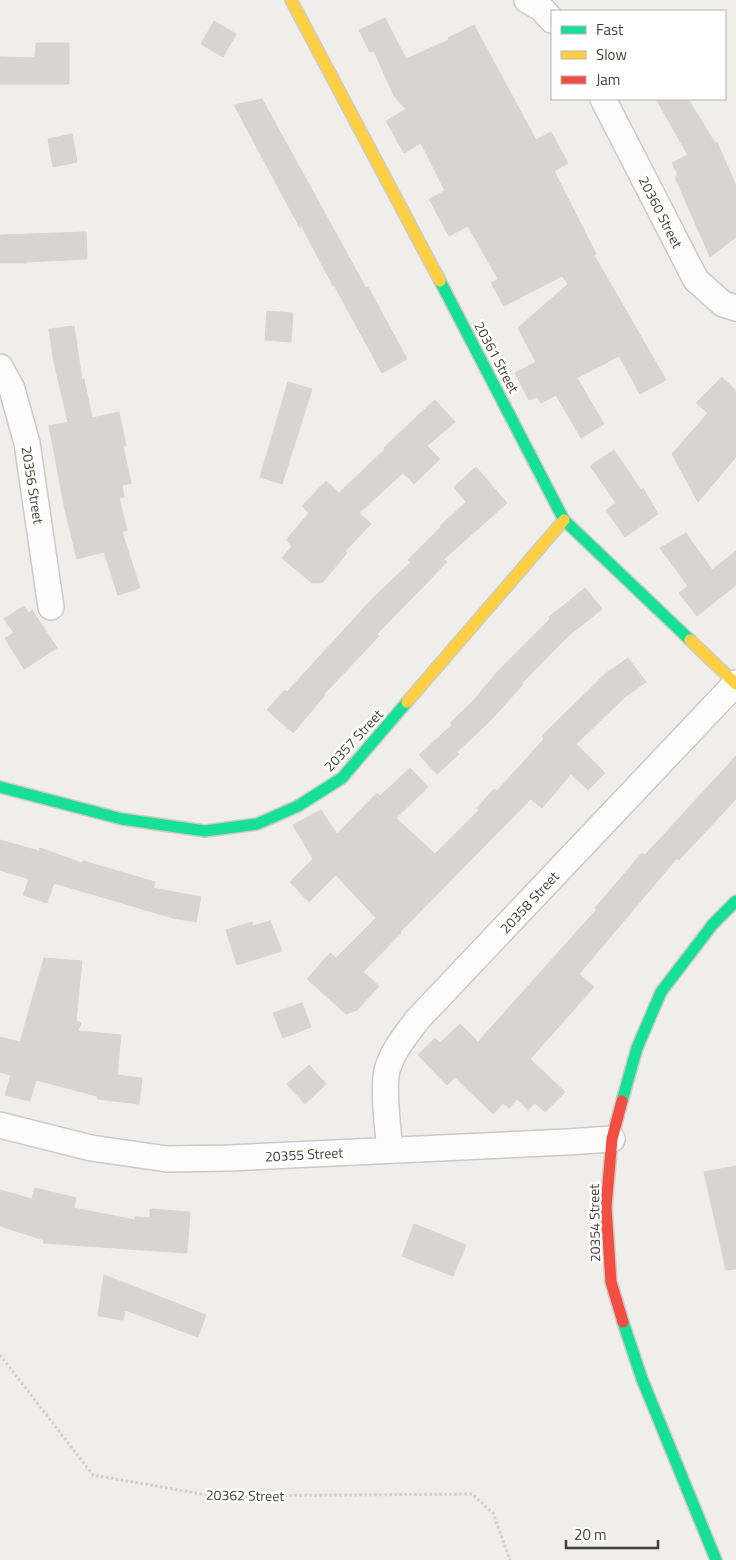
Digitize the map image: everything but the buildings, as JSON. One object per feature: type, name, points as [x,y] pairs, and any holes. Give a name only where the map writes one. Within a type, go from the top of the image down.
[{"type":"street","name":"20361 Street","points":[[291,0],[530,452],[564,520],[736,683]]},
{"type":"street","points":[[527,0],[542,9],[551,19]]},
{"type":"street","name":"20360 Street","points":[[603,100],[696,280],[723,304],[736,308]]},
{"type":"street","name":"20356 Street","points":[[0,367],[12,389],[27,443],[51,606]]},
{"type":"street","name":"20357 Street","points":[[0,787],[122,819],[206,831],[257,824],[298,806],[342,778],[564,520]]},
{"type":"street","name":"20358 Street","points":[[390,1150],[387,1123],[387,1069],[396,1049],[412,1028],[736,683]]},
{"type":"street","name":"20354 Street","points":[[716,1560],[642,1379],[612,1282],[606,1207],[612,1138],[637,1048],[661,992],[713,924],[736,902]]},
{"type":"street","name":"20355 Street","points":[[0,1126],[91,1148],[167,1159],[229,1158],[557,1143],[612,1138]]},
{"type":"path","name":"20362 Street","points":[[0,1355],[94,1475],[214,1496],[472,1494],[493,1513],[510,1560]]},
{"type":"traffic: fast","points":[[440,281],[564,520],[690,640]]},
{"type":"traffic: fast","points":[[0,787],[122,819],[205,831],[257,824],[298,806],[342,778],[407,702]]},
{"type":"traffic: fast","points":[[622,1101],[637,1048],[661,992],[713,924],[736,901]]},
{"type":"traffic: fast","points":[[623,1322],[642,1379],[716,1560]]},
{"type":"traffic: slow","points":[[291,0],[440,281]]},
{"type":"traffic: slow","points":[[407,702],[564,520]]},
{"type":"traffic: slow","points":[[690,640],[736,684]]},
{"type":"traffic: jam","points":[[622,1101],[612,1139],[606,1207],[611,1282],[623,1322]]}]
